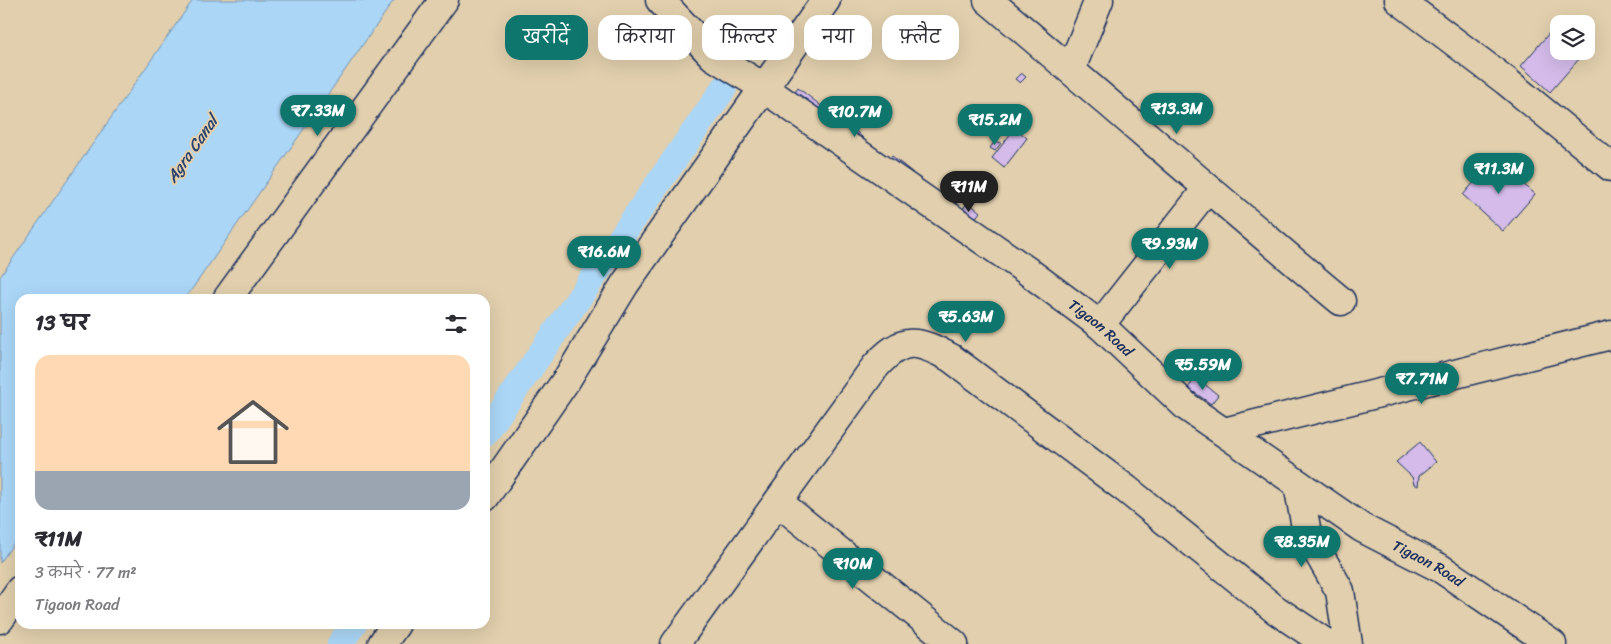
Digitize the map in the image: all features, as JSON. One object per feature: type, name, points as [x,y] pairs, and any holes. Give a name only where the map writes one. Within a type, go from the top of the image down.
[{"type":"street","points":[[231,294],[444,0]]},
{"type":"street","name":"Tigaon Road","points":[[660,0],[713,56],[760,85],[1026,270],[1100,324],[1187,407],[1362,528],[1440,568],[1552,644]]},
{"type":"street","points":[[490,490],[567,379],[631,277],[760,85],[826,0]]},
{"type":"street","points":[[988,0],[1071,69],[1206,189],[1341,301]]},
{"type":"street","points":[[1071,69],[1100,0]]},
{"type":"street","points":[[1399,0],[1506,81],[1611,167]]},
{"type":"street","points":[[1100,324],[1206,189]]},
{"type":"street","points":[[1224,432],[1611,335]]},
{"type":"street","points":[[676,644],[886,354],[899,346],[912,342],[930,346],[951,358],[1126,489],[1276,610],[1327,644]]},
{"type":"street","points":[[1298,484],[1308,534],[1340,591],[1348,644]]},
{"type":"street","points":[[778,502],[954,644]]},
{"type":"street","points":[[0,619],[15,597]]},
{"type":"street","points":[[382,644],[392,629]]},
{"type":"water","name":"Agra Canal","points":[[193,0],[394,0],[188,294],[15,294],[15,541],[0,563],[0,277]]},
{"type":"building","points":[[1550,32],[1550,60],[1578,60],[1550,92],[1521,66]]},
{"type":"building","points":[[1021,73],[1026,77],[1020,83],[1015,79]]},
{"type":"building","points":[[798,88],[837,118],[829,130],[790,99]]},
{"type":"building","points":[[1015,128],[1027,138],[1004,168],[992,158]]},
{"type":"building","points":[[854,129],[864,139],[856,148],[847,132]]},
{"type":"building","points":[[995,141],[1001,143],[995,151],[990,148]]},
{"type":"building","points":[[892,156],[913,173],[905,182],[884,165]]},
{"type":"building","points":[[1494,159],[1535,194],[1503,231],[1463,195]]},
{"type":"building","points":[[968,202],[980,212],[971,224],[959,214]]},
{"type":"building","points":[[1196,377],[1218,395],[1211,404],[1188,388]]},
{"type":"building","points":[[1420,442],[1436,462],[1419,476],[1418,486],[1414,484],[1412,477],[1396,462]]},
{"type":"waterway","points":[[490,427],[724,88]]},
{"type":"waterway","points":[[340,644],[350,629]]}]
